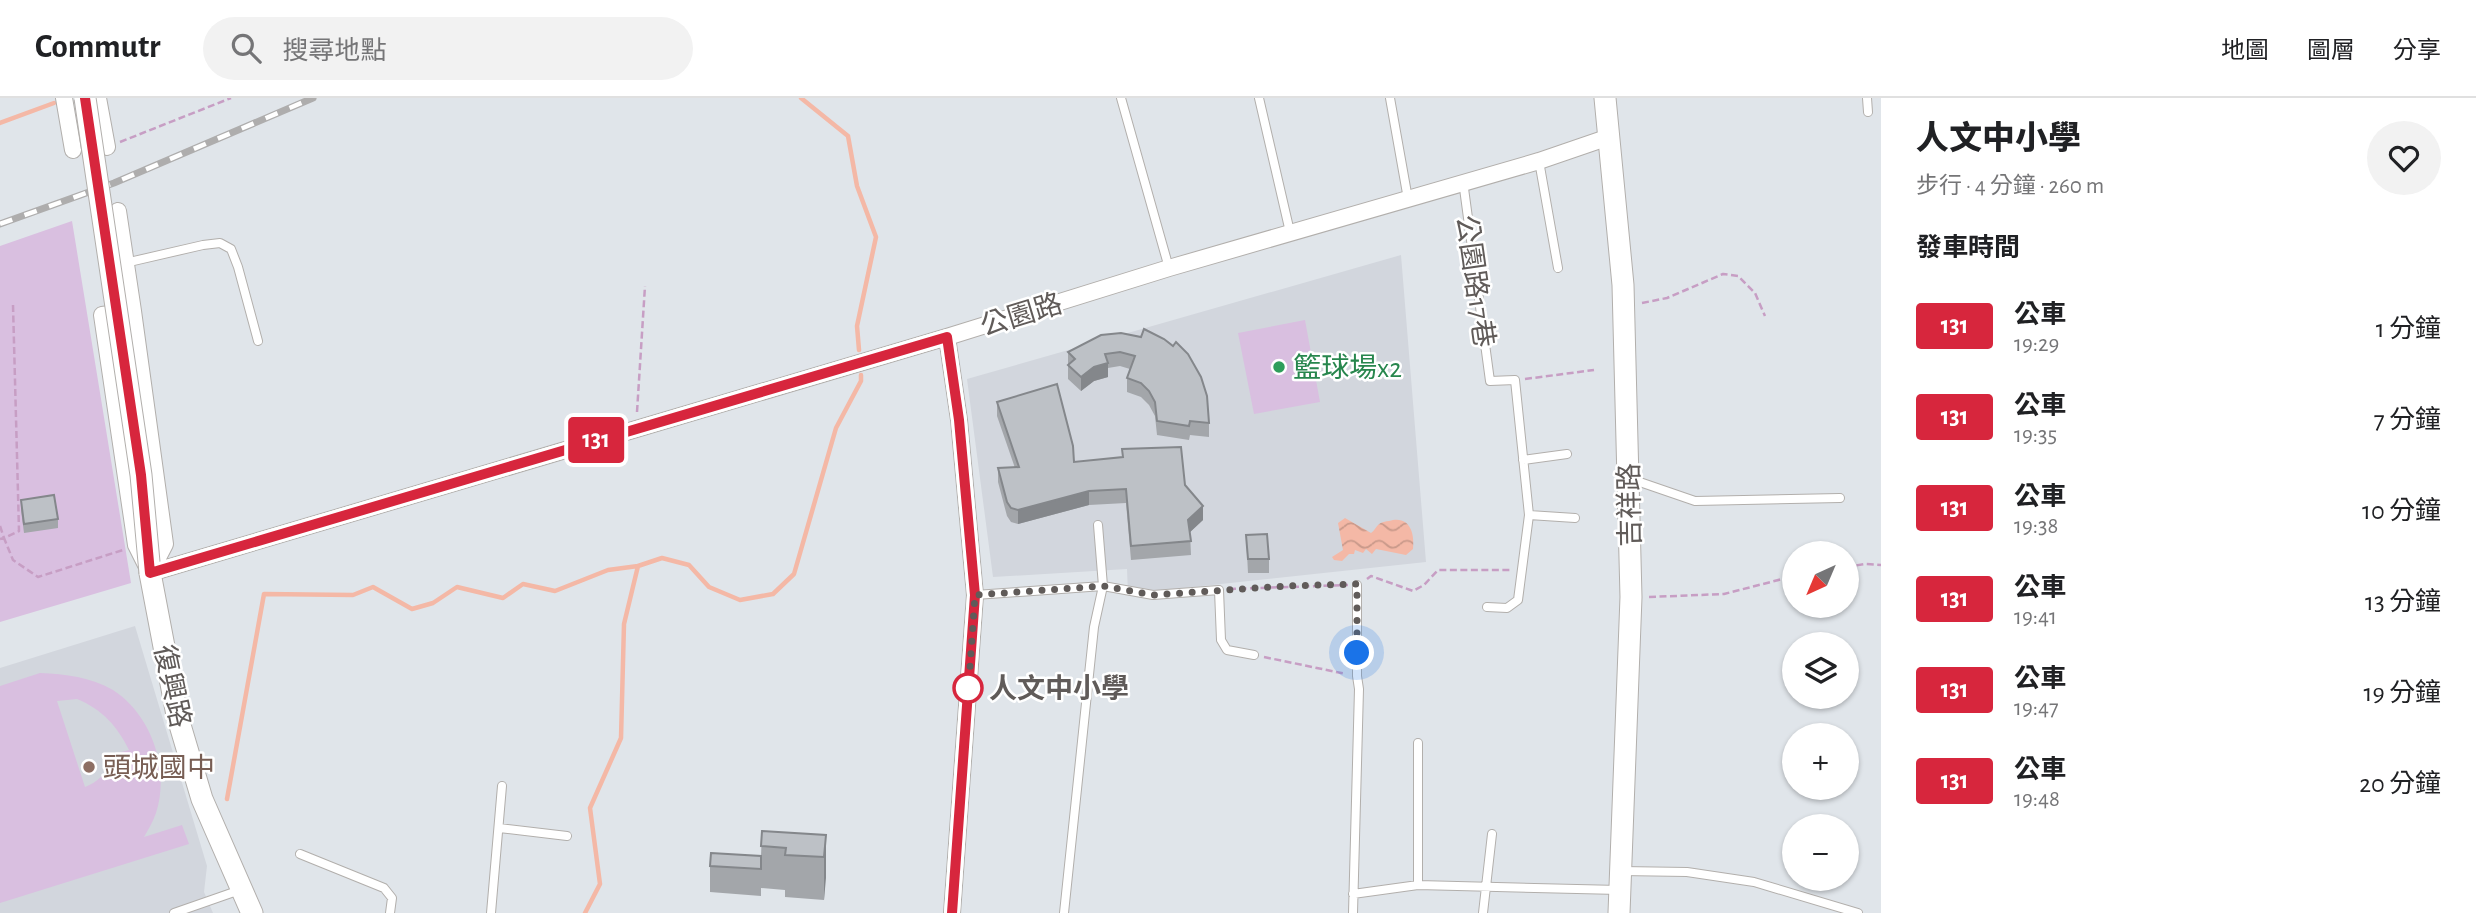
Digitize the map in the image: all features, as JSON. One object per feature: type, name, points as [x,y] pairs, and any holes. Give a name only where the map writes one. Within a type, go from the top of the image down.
[{"type":"street","points":[[64,98],[73,150]]},
{"type":"street","points":[[85,98],[141,475],[150,573]]},
{"type":"street","points":[[98,98],[107,147]]},
{"type":"street","name":"吉祥路","points":[[1605,98],[1624,306],[1632,597],[1619,913]]},
{"type":"street","name":"公園路","points":[[150,573],[947,337],[1290,232],[1539,161],[1609,137]]},
{"type":"street","points":[[118,211],[165,544],[150,573]]},
{"type":"street","name":"復興路","points":[[133,311],[102,315],[136,545],[150,573],[177,715],[202,799],[252,913]]},
{"type":"street","points":[[947,337],[961,433],[975,595],[952,913]]},
{"type":"lane","points":[[1121,98],[1169,268]]},
{"type":"lane","points":[[1259,98],[1290,232]]},
{"type":"lane","points":[[1390,98],[1408,198]]},
{"type":"lane","points":[[1867,98],[1868,112]]},
{"type":"lane","points":[[1539,161],[1558,268]]},
{"type":"lane","name":"公園路17巷","points":[[1463,181],[1490,381],[1515,380]]},
{"type":"lane","points":[[125,263],[203,245],[219,243],[231,248],[258,341]]},
{"type":"lane","points":[[1487,607],[1507,608],[1518,600],[1523,568],[1529,515],[1515,380]]},
{"type":"lane","points":[[1523,460],[1567,454]]},
{"type":"lane","points":[[1629,478],[1695,501],[1840,498]]},
{"type":"lane","points":[[1529,515],[1575,518]]},
{"type":"lane","points":[[1063,913],[1094,627],[1103,586],[1098,525]]},
{"type":"lane","points":[[1353,913],[1359,689],[1357,584]]},
{"type":"lane","points":[[975,595],[1103,586],[1153,595],[1219,590],[1222,640],[1227,650],[1254,655]]},
{"type":"lane","points":[[1418,743],[1418,885]]},
{"type":"lane","points":[[491,913],[502,786]]},
{"type":"lane","points":[[499,828],[567,836]]},
{"type":"lane","points":[[1483,913],[1492,834]]},
{"type":"lane","points":[[300,854],[384,888],[392,898],[390,913]]},
{"type":"lane","points":[[1353,894],[1418,885],[1486,887],[1620,881],[1687,872],[1754,882],[1852,912]]},
{"type":"lane","points":[[174,913],[240,890]]},
{"type":"path","points":[[107,147],[231,98]]},
{"type":"path","points":[[1624,306],[1667,298],[1723,274],[1738,276],[1755,293],[1765,316]]},
{"type":"path","points":[[636,429],[645,286]]},
{"type":"path","points":[[2,538],[19,531],[13,305]]},
{"type":"path","points":[[1515,380],[1594,370]]},
{"type":"path","points":[[0,526],[2,538],[13,560],[38,577],[136,545]]},
{"type":"path","points":[[1859,565],[1881,565]]},
{"type":"path","points":[[1219,590],[1357,584],[1371,576],[1413,591],[1424,585],[1437,570],[1505,571],[1523,568]]},
{"type":"path","points":[[1632,597],[1724,594],[1782,579]]},
{"type":"path","points":[[1254,655],[1357,676]]},
{"type":"shaded area","points":[[72,221],[131,583],[0,622],[0,246]]},
{"type":"shaded area","name":"人文中小學","points":[[1401,255],[1426,562],[1128,594],[1127,569],[993,577],[967,379]]},
{"type":"shaded area","name":"籃球場x2","points":[[1305,320],[1320,402],[1254,414],[1238,333]]},
{"type":"shaded area","name":"頭城國中","points":[[135,626],[207,866],[204,892],[213,913],[0,913],[0,668]]},
{"type":"shaded area","points":[[40,673],[59,674],[96,682],[127,701],[147,729],[159,762],[160,796],[155,816],[144,837],[182,825],[189,844],[0,903],[0,686]],"holes":[[[77,699],[108,720],[129,750],[114,754],[104,774],[85,787],[57,701]]]},
{"type":"water","points":[[1345,518],[1371,533],[1382,522],[1401,520],[1412,531],[1413,549],[1406,555],[1376,549],[1372,554],[1366,549],[1363,553],[1355,550],[1354,554],[1349,554],[1342,561],[1334,560],[1332,557],[1343,550],[1338,523]]},
{"type":"building","points":[[1144,329],[1173,346],[1176,342],[1188,354],[1201,377],[1207,396],[1209,423],[1190,421],[1189,426],[1157,421],[1155,402],[1149,391],[1141,383],[1127,378],[1135,356],[1120,352],[1105,354],[1108,363],[1094,367],[1081,377],[1068,365],[1075,359],[1068,352],[1101,335],[1121,333],[1141,337]]},
{"type":"building","points":[[1057,384],[1073,446],[1074,462],[1123,457],[1122,449],[1181,447],[1185,485],[1203,506],[1188,520],[1191,541],[1131,546],[1126,489],[1089,491],[1018,510],[1011,508],[998,468],[1019,467],[997,402]]},
{"type":"building","points":[[54,495],[58,519],[24,524],[21,500]]},
{"type":"building","points":[[1267,534],[1269,559],[1248,559],[1246,535]]},
{"type":"building","points":[[762,831],[826,835],[824,857],[785,855],[786,848],[761,846]]},
{"type":"building","points":[[711,853],[761,856],[761,869],[710,866]]},
{"type":"waterway","points":[[801,98],[848,136],[857,186],[876,237],[857,326],[859,350]]},
{"type":"waterway","points":[[0,123],[54,103]]},
{"type":"waterway","points":[[585,913],[600,884],[590,808],[621,738],[624,624],[638,566],[662,558],[689,565],[709,587],[740,600],[773,594],[794,574],[836,428],[861,381],[861,375]]},
{"type":"waterway","points":[[227,799],[264,594],[353,595],[373,587],[412,609],[433,603],[457,587],[503,598],[523,584],[555,591],[608,570],[638,566]]},
{"type":"railway","points":[[0,224],[114,183],[313,98]]},
{"type":"bus line","name":"131","points":[[85,98],[141,475],[150,573],[947,337],[974,557],[975,595],[952,913]]},
{"type":"place","name":"籃球場x2","points":[[1279,367]]},
{"type":"place","name":"人文中小學","points":[[968,688]]},
{"type":"place","name":"頭城國中","points":[[89,767]]},
{"type":"route","points":[[968,688],[968,696],[975,595],[1103,586],[1153,595],[1357,584],[1357,653]]}]
